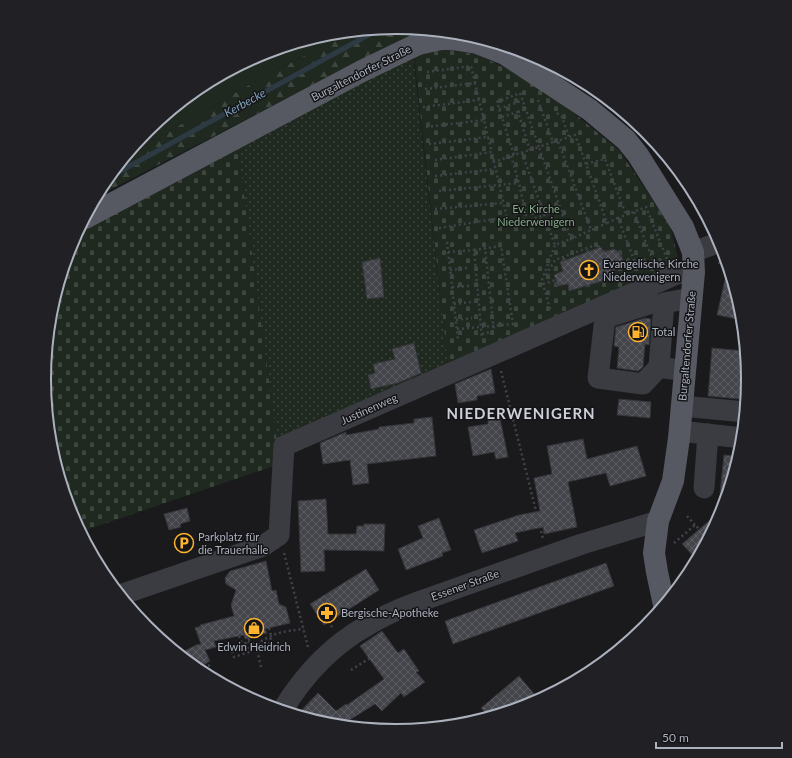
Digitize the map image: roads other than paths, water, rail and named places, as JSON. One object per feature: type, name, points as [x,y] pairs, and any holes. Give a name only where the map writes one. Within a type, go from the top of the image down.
[{"type":"main road","name":"Burgaltendorfer Straße","points":[[93,214],[362,71],[418,44],[441,39],[452,39]]},
{"type":"main road","name":"Burgaltendorfer Straße","points":[[489,47],[505,54],[590,110],[626,140],[638,155],[683,227],[694,262],[680,431],[673,481],[658,521],[654,552],[656,572],[662,598]]},
{"type":"street","name":"Justinenweg","points":[[126,593],[263,546],[279,535],[284,446],[677,274],[715,246]]},
{"type":"street","points":[[659,367],[643,384],[598,378],[605,318],[658,303],[691,298]]},
{"type":"street","points":[[658,303],[647,366],[685,370]]},
{"type":"street","points":[[682,406],[739,411]]},
{"type":"street","points":[[680,431],[736,437]]},
{"type":"street","points":[[704,488],[708,434]]},
{"type":"street","name":"Essener Straße","points":[[285,706],[303,680],[341,643],[368,625],[392,612],[582,544],[658,521]]},
{"type":"waterway","name":"Kerbecke","points":[[120,171],[367,36]]},
{"type":"place","name":"Evangelische Kirche Niederwenigern","points":[[589,270]]},
{"type":"place","name":"Total","points":[[638,332]]},
{"type":"place","name":"Parkplatz für die Trauerhalle","points":[[184,543]]},
{"type":"place","name":"Bergische-Apotheke","points":[[327,613]]},
{"type":"place","name":"Edwin Heidrich","points":[[254,628]]},
{"type":"district","name":"NIEDERWENIGERN","points":[[521,414]]},
{"type":"park label","name":"Ev. Kirche Niederwenigern","points":[[536,215]]}]
